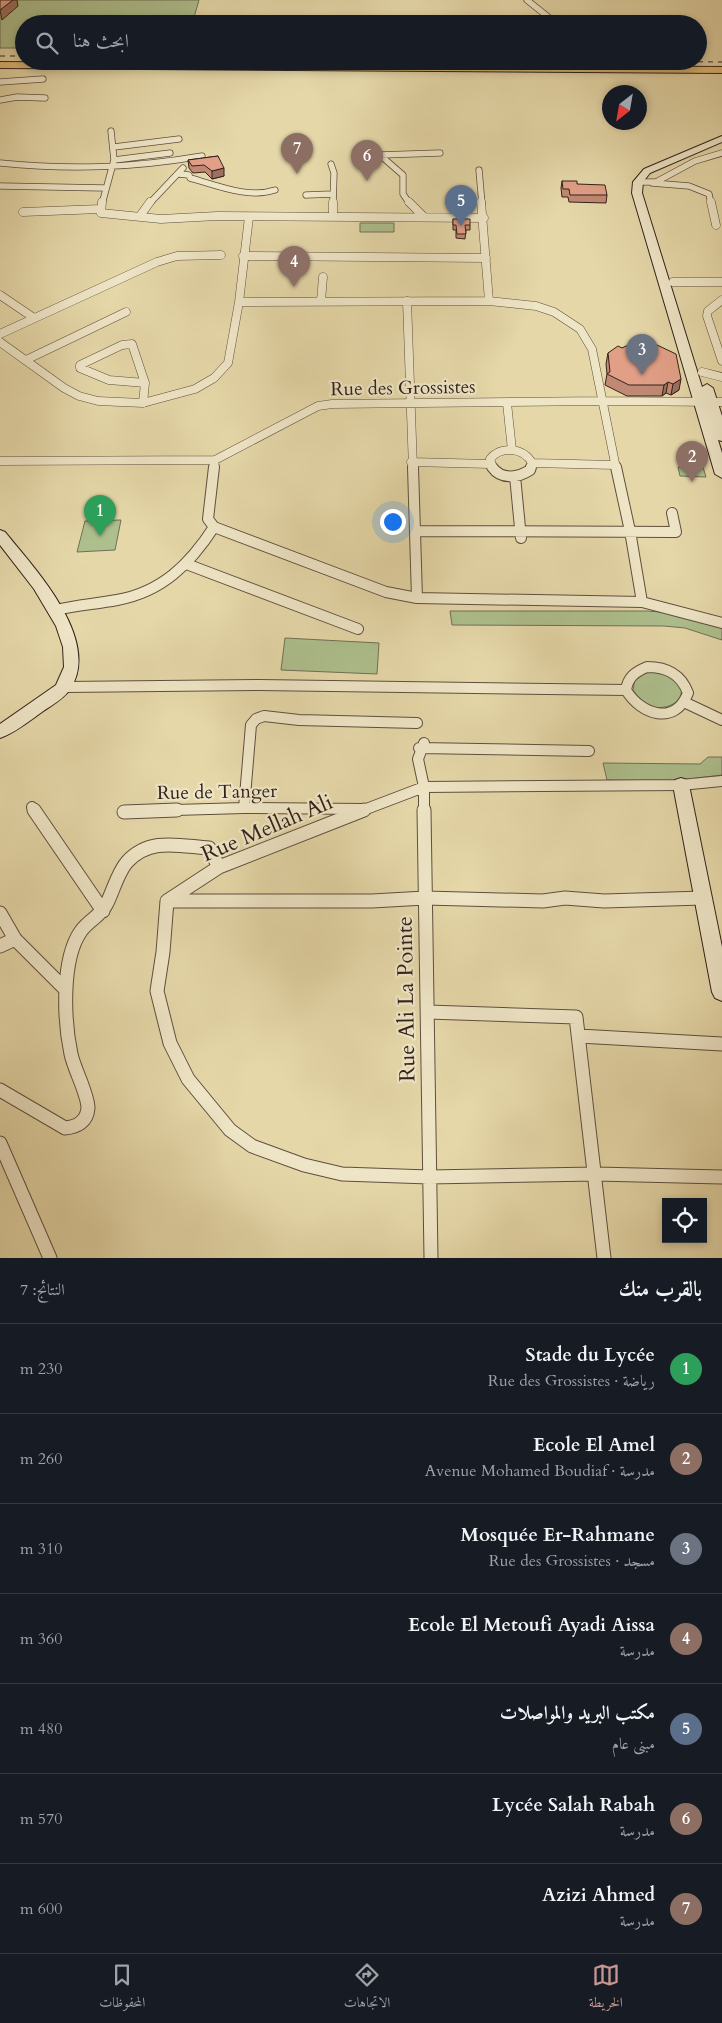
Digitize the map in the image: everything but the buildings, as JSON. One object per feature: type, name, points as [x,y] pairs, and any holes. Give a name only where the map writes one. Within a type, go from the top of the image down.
[{"type":"main road","points":[[0,63],[15,63]]},
{"type":"main road","points":[[707,69],[722,69]]},
{"type":"main road","points":[[722,139],[654,167],[647,171],[645,183],[647,198],[666,253],[673,282],[722,437]]},
{"type":"main road","points":[[722,144],[664,169],[651,177],[637,193],[711,402],[722,474]]},
{"type":"main road","points":[[0,535],[56,610],[71,646],[70,670],[64,687],[0,732]]},
{"type":"main road","points":[[681,785],[722,992]]},
{"type":"street","points":[[527,0],[546,15]]},
{"type":"street","points":[[0,82],[43,79]]},
{"type":"street","points":[[0,100],[17,97],[45,98]]},
{"type":"street","points":[[111,131],[114,160],[105,188],[100,209],[101,213],[161,219],[217,216],[484,218]]},
{"type":"street","points":[[114,147],[179,140]]},
{"type":"street","points":[[114,160],[170,153]]},
{"type":"street","points":[[424,217],[404,199],[402,194],[403,175],[380,155],[440,153]]},
{"type":"street","points":[[645,183],[656,182],[695,161],[722,153]]},
{"type":"street","points":[[0,163],[54,167],[111,167],[202,156]]},
{"type":"street","points":[[140,216],[149,202],[179,174],[187,163],[184,159]]},
{"type":"street","points":[[331,164],[334,172],[333,216]]},
{"type":"street","points":[[479,170],[489,301]]},
{"type":"street","points":[[179,174],[189,174],[190,178],[236,189],[260,193],[268,193],[275,190]]},
{"type":"street","points":[[645,183],[706,191],[709,194],[716,225]]},
{"type":"street","points":[[0,186],[105,188]]},
{"type":"street","points":[[306,195],[333,194]]},
{"type":"street","points":[[23,212],[100,209]]},
{"type":"street","points":[[0,342],[64,388],[79,396],[98,401],[144,403],[195,390],[214,378],[228,363],[239,302],[249,217]]},
{"type":"street","points":[[0,334],[157,262],[177,256],[221,255]]},
{"type":"street","points":[[244,256],[486,258]]},
{"type":"street","points":[[321,301],[323,277]]},
{"type":"street","points":[[673,282],[722,282]]},
{"type":"street","points":[[0,295],[34,318]]},
{"type":"street","points":[[722,300],[708,310],[707,316],[722,361]]},
{"type":"street","points":[[239,302],[489,301],[536,306],[554,312],[580,329],[592,349],[601,401],[630,531],[642,602]]},
{"type":"street","points":[[407,302],[417,598]]},
{"type":"street","points":[[26,360],[126,312]]},
{"type":"street","points":[[144,403],[145,383],[132,344],[122,345],[80,365],[80,368],[109,380],[145,383]]},
{"type":"street","points":[[702,372],[722,377]]},
{"type":"street","name":"Rue des Grossistes","points":[[0,461],[215,460],[318,406],[601,401],[711,402]]},
{"type":"street","points":[[507,403],[512,450]]},
{"type":"street","points":[[490,464],[490,459],[498,452],[512,450],[524,453],[532,463],[615,465]]},
{"type":"street","points":[[215,460],[208,519],[214,527],[386,592],[417,598],[642,602],[694,614],[722,623]]},
{"type":"street","points":[[411,462],[490,464],[499,473],[515,476],[530,470],[532,463]]},
{"type":"street","points":[[515,476],[522,534]]},
{"type":"street","points":[[415,531],[522,534],[630,531],[676,532],[672,513]]},
{"type":"street","points":[[56,610],[75,605],[124,599],[144,592],[176,575],[189,564],[200,551],[214,527]]},
{"type":"street","points":[[189,564],[358,629]]},
{"type":"street","points":[[647,667],[655,667],[674,673],[682,679],[688,693],[686,703],[674,712],[651,712],[634,702],[626,690],[628,678],[635,671],[647,667]]},
{"type":"street","points":[[64,687],[259,685],[626,690]]},
{"type":"street","points":[[686,703],[722,720]]},
{"type":"street","points":[[244,808],[251,725],[256,719],[264,716],[299,720],[417,722]]},
{"type":"street","name":"Rue Ali La Pointe","points":[[431,1258],[424,787],[418,771],[422,746],[589,751]]},
{"type":"street","points":[[424,787],[681,785],[722,781]]},
{"type":"street","name":"Rue Mellah Ali","points":[[167,901],[219,867],[370,810],[424,787]]},
{"type":"street","points":[[32,807],[103,911]]},
{"type":"street","name":"Rue de Tanger","points":[[124,812],[244,808],[370,810]]},
{"type":"street","points":[[0,1090],[65,1128],[76,1127],[86,1118],[88,1106],[71,1054],[65,990],[70,958],[81,931],[103,911],[126,863],[142,850],[157,844],[209,848],[219,867]]},
{"type":"street","points":[[703,898],[604,902],[565,898],[543,901],[425,898],[372,901],[167,901],[163,952],[157,991],[170,1043],[188,1079],[230,1130],[252,1146],[304,1165],[342,1174],[429,1177],[596,1174],[722,1177]]},
{"type":"street","points":[[0,913],[15,939],[65,990]]},
{"type":"street","points":[[0,946],[15,939]]},
{"type":"street","points":[[428,1012],[576,1018],[596,1174],[604,1258]]},
{"type":"street","points":[[579,1036],[722,1044]]},
{"type":"street","points":[[0,1143],[50,1258]]},
{"type":"green space","points":[[0,0],[199,0],[195,15],[15,15],[15,48],[0,48]]},
{"type":"green space","points":[[360,223],[394,223],[394,232],[360,232]]},
{"type":"green space","points":[[678,467],[703,467],[706,477],[680,476]]},
{"type":"green space","points":[[121,520],[115,550],[77,552],[85,521]]},
{"type":"green space","points":[[450,611],[647,611],[673,613],[722,627],[722,640],[685,628],[664,626],[452,625]]},
{"type":"green space","points":[[285,638],[379,643],[377,674],[281,670]]},
{"type":"green space","points":[[660,671],[674,678],[682,688],[680,700],[660,708],[643,701],[633,690],[635,679],[645,672]]},
{"type":"green space","points":[[708,757],[722,757],[722,775],[673,781],[607,780],[603,763],[700,764]]},
{"type":"railway","points":[[0,56],[15,56]]},
{"type":"railway","points":[[707,62],[722,62]]},
{"type":"place","name":"Azizi Ahmed","points":[[297,174]]},
{"type":"place","name":"Lycée Salah Rabah","points":[[367,181]]},
{"type":"place","name":"مكتب البريد والمواصلات","points":[[461,226]]},
{"type":"place","name":"Ecole El Metoufi Ayadi Aissa","points":[[294,287]]},
{"type":"place","name":"Mosquée Er-Rahmane","points":[[642,375]]},
{"type":"place","name":"Ecole El Amel","points":[[692,482]]},
{"type":"place","name":"Stade du Lycée","points":[[100,536]]}]
